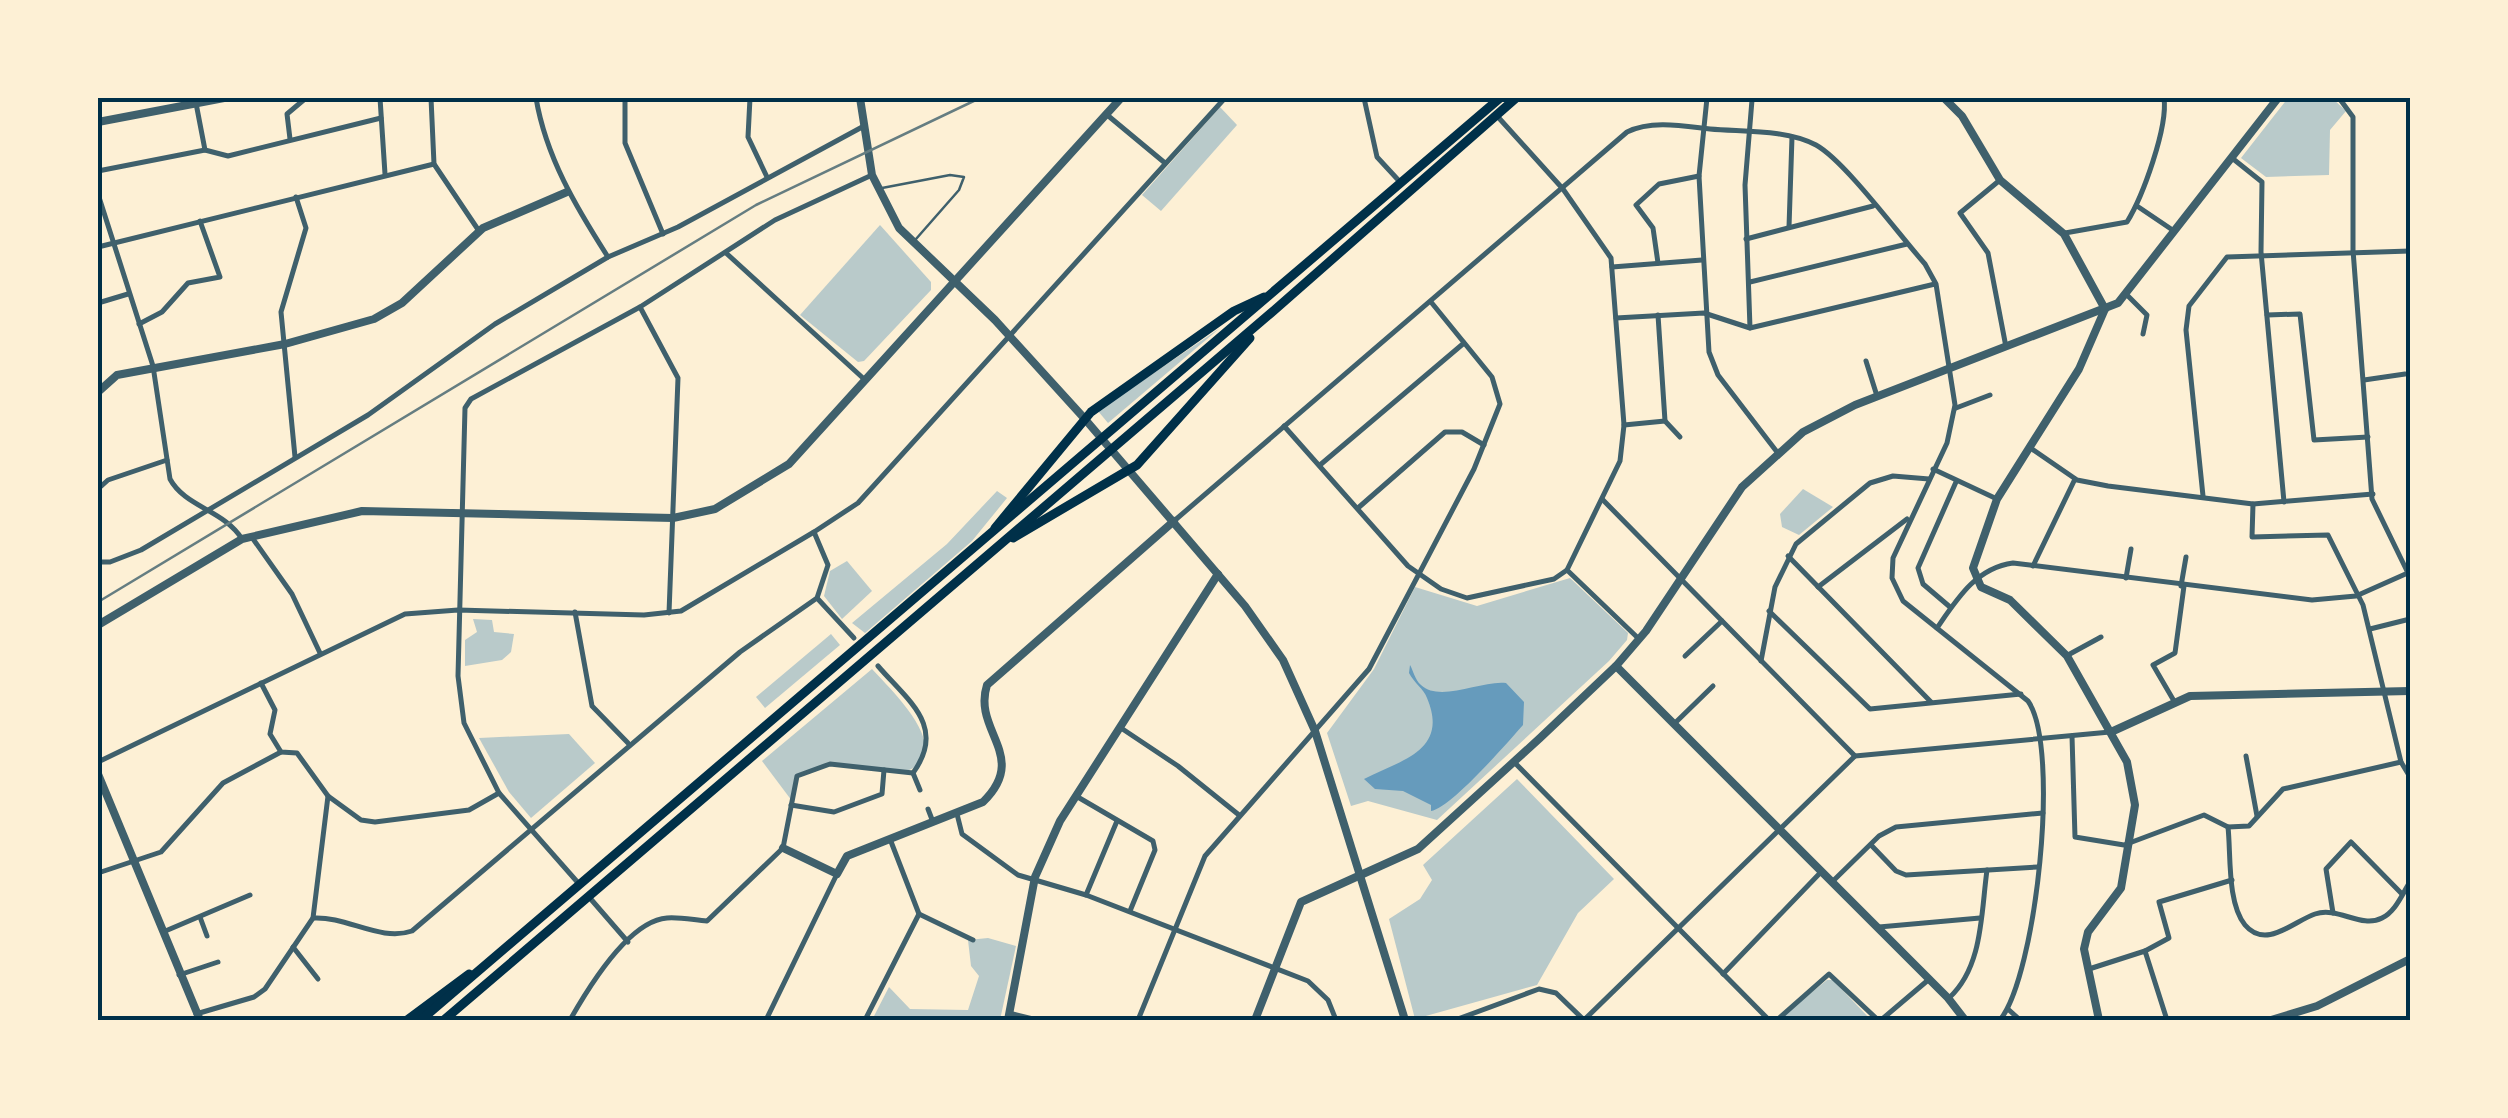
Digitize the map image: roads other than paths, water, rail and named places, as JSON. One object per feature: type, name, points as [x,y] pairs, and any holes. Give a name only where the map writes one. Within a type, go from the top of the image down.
[{"type":"highway","points":[[421,1020],[582,888],[1500,98]]},
{"type":"highway","points":[[444,1020],[1271,313],[1516,98]]},
{"type":"highway","points":[[988,539],[1084,418],[1234,311],[1278,290]]},
{"type":"highway","points":[[999,544],[1130,471],[1271,313]]},
{"type":"highway","points":[[406,1020],[532,929]]},
{"type":"street","points":[[98,122],[196,100],[224,98]]},
{"type":"street","points":[[290,139],[287,114],[306,98]]},
{"type":"street","points":[[380,98],[385,175]]},
{"type":"street","points":[[432,98],[434,164],[479,231]]},
{"type":"street","points":[[536,98],[540,124],[567,192],[608,257]]},
{"type":"street","points":[[626,98],[624,143],[663,234]]},
{"type":"street","points":[[750,98],[748,137],[767,178]]},
{"type":"street","points":[[860,98],[872,176],[912,244],[1010,336],[1084,418],[1218,574],[1283,660],[1315,731],[1404,1020]]},
{"type":"street","points":[[98,625],[246,537],[362,511],[673,518],[715,509],[789,464],[1121,98]]},
{"type":"street","points":[[98,762],[405,614],[458,610],[681,611],[858,503],[1225,98]]},
{"type":"street","points":[[1364,98],[1376,157],[1401,183]]},
{"type":"street","points":[[1707,98],[1700,176],[1709,352],[1718,375],[1777,452]]},
{"type":"street","points":[[1944,98],[1962,116],[2000,180],[2064,234],[2104,310]]},
{"type":"street","points":[[2064,234],[2124,226],[2137,206],[2166,116],[2164,98]]},
{"type":"street","points":[[1255,1020],[1301,902],[1418,849],[1616,666],[1639,639],[1742,487],[1777,452],[1812,426],[2104,310],[2127,296],[2278,98]]},
{"type":"street","points":[[1937,628],[1976,578],[1997,566],[2033,566],[2312,600],[2356,596],[2409,572],[2373,494],[2353,250],[2353,117],[2339,98]]},
{"type":"street","points":[[196,100],[205,150]]},
{"type":"street","points":[[1750,328],[1746,240],[1752,100]]},
{"type":"street","points":[[1106,114],[1166,164]]},
{"type":"street","points":[[1284,426],[1419,573],[1442,589],[1467,598],[1554,579],[1567,570],[1620,461],[1624,425],[1612,267],[1606,246],[1563,189],[1496,115]]},
{"type":"street","points":[[98,171],[205,150],[228,156],[381,118]]},
{"type":"street","points":[[766,1020],[847,856],[957,814],[983,802],[996,790],[1003,756],[982,698],[986,685],[1628,132],[1643,124],[1792,137],[1814,144],[1836,159],[1908,244],[1936,284],[1955,408],[1947,444],[1893,558],[1892,578],[1903,601],[2020,694],[2034,710],[2041,739],[2043,812],[2038,866],[2020,984],[2009,1010],[2000,1020]]},
{"type":"street","points":[[98,562],[110,562],[141,550],[207,507],[368,415],[495,324],[608,257],[663,234],[864,126]]},
{"type":"street","points":[[1789,227],[1792,137]]},
{"type":"street","points":[[2232,158],[2262,182],[2261,252],[2284,502]]},
{"type":"street","points":[[98,246],[434,164]]},
{"type":"street","points":[[582,888],[499,793],[464,723],[458,610],[468,403],[640,307],[775,220],[872,176]]},
{"type":"street","points":[[1658,263],[1653,228],[1636,205],[1660,184],[1700,176]]},
{"type":"street","points":[[2000,180],[1960,213],[1988,253],[2006,347]]},
{"type":"street","points":[[98,392],[118,375],[286,344],[387,313],[426,283],[479,231],[567,192]]},
{"type":"street","points":[[98,194],[153,366],[167,460],[178,490],[221,514],[246,537],[292,594],[320,654]]},
{"type":"street","points":[[295,457],[282,312],[306,228],[296,197]]},
{"type":"street","points":[[1746,240],[1873,206]]},
{"type":"street","points":[[2137,206],[2174,231]]},
{"type":"street","points":[[138,324],[162,312],[188,283],[220,277],[200,221]]},
{"type":"street","points":[[1750,282],[1908,244]]},
{"type":"street","points":[[2202,496],[2186,330],[2189,306],[2227,257],[2261,252],[2410,251]]},
{"type":"street","points":[[726,252],[864,379]]},
{"type":"street","points":[[1612,267],[1702,260]]},
{"type":"street","points":[[1616,318],[1704,312],[1750,328],[1936,284]]},
{"type":"street","points":[[98,302],[128,294]]},
{"type":"street","points":[[2127,296],[2144,308],[2146,330]]},
{"type":"street","points":[[1138,1020],[1206,856],[1369,668],[1484,445],[1500,404],[1499,390],[1431,302]]},
{"type":"street","points":[[640,307],[678,378],[669,613]]},
{"type":"street","points":[[2088,1020],[2099,1019],[2086,970],[2088,932],[2121,888],[2130,843],[2135,805],[2128,762],[2067,656],[2010,600],[1982,587],[1976,578],[1974,558],[1997,499],[2079,369],[2104,310]]},
{"type":"street","points":[[2267,315],[2300,314],[2314,440],[2368,436]]},
{"type":"street","points":[[1658,315],[1665,421],[1680,437]]},
{"type":"street","points":[[1320,465],[1464,343]]},
{"type":"street","points":[[1866,361],[1878,397]]},
{"type":"street","points":[[2364,380],[2406,374]]},
{"type":"street","points":[[1955,408],[1990,395]]},
{"type":"street","points":[[1624,425],[1665,421]]},
{"type":"street","points":[[1357,508],[1445,432],[1462,432],[1484,445]]},
{"type":"street","points":[[2029,447],[2076,479],[2253,504],[2373,494]]},
{"type":"street","points":[[98,489],[108,480],[167,460]]},
{"type":"street","points":[[1933,468],[1997,499]]},
{"type":"street","points":[[1761,661],[1770,611],[1788,556],[1870,483],[1893,476],[1929,480]]},
{"type":"street","points":[[2033,566],[2076,479]]},
{"type":"street","points":[[1951,608],[1924,584],[1918,568],[1956,482]]},
{"type":"street","points":[[1603,500],[1856,756]]},
{"type":"street","points":[[2253,504],[2252,537],[2328,535],[2369,629],[2400,762],[2410,777]]},
{"type":"street","points":[[1818,587],[1910,517]]},
{"type":"street","points":[[313,918],[326,917],[397,936],[412,930],[740,652],[816,598],[828,565],[814,532]]},
{"type":"street","points":[[2126,578],[2131,549]]},
{"type":"street","points":[[1788,556],[1931,702]]},
{"type":"street","points":[[2174,700],[2154,665],[2175,653],[2186,557]]},
{"type":"street","points":[[1567,570],[1639,639]]},
{"type":"street","points":[[1038,1020],[1009,1017],[1035,877],[1076,796],[1218,574]]},
{"type":"street","points":[[816,598],[854,638]]},
{"type":"street","points":[[1770,611],[1870,709],[2020,694]]},
{"type":"street","points":[[575,612],[592,706],[629,744]]},
{"type":"street","points":[[2369,629],[2410,619]]},
{"type":"street","points":[[1685,656],[1722,621]]},
{"type":"street","points":[[2067,656],[2100,638]]},
{"type":"street","points":[[878,666],[927,728],[928,744],[913,773],[920,790]]},
{"type":"street","points":[[1616,666],[1948,998],[1965,1020]]},
{"type":"street","points":[[260,682],[275,710],[270,734],[281,752]]},
{"type":"street","points":[[1674,724],[1713,686]]},
{"type":"street","points":[[1455,1020],[1539,988],[1556,993],[1584,1020],[1856,756],[2111,732],[2190,696],[2410,692]]},
{"type":"street","points":[[1120,728],[1178,766],[1240,815]]},
{"type":"street","points":[[2072,736],[2075,837],[2130,843],[2204,815],[2228,827],[2249,826],[2283,789],[2400,762]]},
{"type":"street","points":[[98,873],[166,848],[223,783],[281,752],[297,753],[328,796],[361,820],[375,822],[469,810],[499,793]]},
{"type":"street","points":[[2246,756],[2258,819]]},
{"type":"street","points":[[1514,762],[1769,1020]]},
{"type":"street","points":[[570,1020],[602,966],[628,942],[663,918],[707,921],[783,848],[797,776],[809,768],[830,764],[913,773]]},
{"type":"street","points":[[791,804],[834,812],[882,794],[884,770]]},
{"type":"street","points":[[98,774],[198,1017],[254,997],[265,989],[313,918],[328,796]]},
{"type":"street","points":[[1076,796],[1153,840],[1155,850],[1130,912]]},
{"type":"street","points":[[928,809],[933,822]]},
{"type":"street","points":[[1832,881],[1896,827],[2043,812]]},
{"type":"street","points":[[957,814],[962,834],[1018,875],[1086,895],[1274,968],[1319,990],[1336,1020]]},
{"type":"street","points":[[1086,895],[1117,821]]},
{"type":"street","points":[[2228,827],[2241,919],[2261,935],[2277,934],[2312,914],[2333,912],[2370,922],[2388,914],[2410,882]]},
{"type":"street","points":[[890,839],[918,914],[972,940]]},
{"type":"street","points":[[2333,912],[2326,869],[2351,842],[2402,894]]},
{"type":"street","points":[[1871,845],[1896,870],[1906,874],[2038,866]]},
{"type":"street","points":[[783,848],[837,874]]},
{"type":"street","points":[[1948,998],[1970,972],[1987,870]]},
{"type":"street","points":[[1723,974],[1821,872]]},
{"type":"street","points":[[2086,970],[2146,951],[2170,938],[2159,902],[2233,880]]},
{"type":"street","points":[[163,932],[250,895]]},
{"type":"street","points":[[589,897],[628,942]]},
{"type":"street","points":[[865,1020],[918,914]]},
{"type":"street","points":[[200,917],[207,936]]},
{"type":"street","points":[[1876,928],[1980,918]]},
{"type":"street","points":[[293,947],[318,979]]},
{"type":"street","points":[[2146,951],[2167,1020]]},
{"type":"street","points":[[2270,1020],[2317,1006],[2410,959]]},
{"type":"street","points":[[179,975],[218,962]]},
{"type":"street","points":[[1777,1020],[1829,974],[1880,1020],[1927,981]]},
{"type":"street","points":[[2009,1010],[2020,1020]]},
{"type":"lane","points":[[877,189],[941,176],[964,177],[959,190],[912,244]]},
{"type":"water","points":[[1410,665],[1419,683],[1429,690],[1506,683],[1524,702],[1523,725],[1465,787],[1431,811],[1431,805],[1403,791],[1375,789],[1364,779],[1417,752],[1432,731],[1427,698],[1409,673]]},
{"type":"railway","points":[[98,602],[756,205],[980,98]]}]
